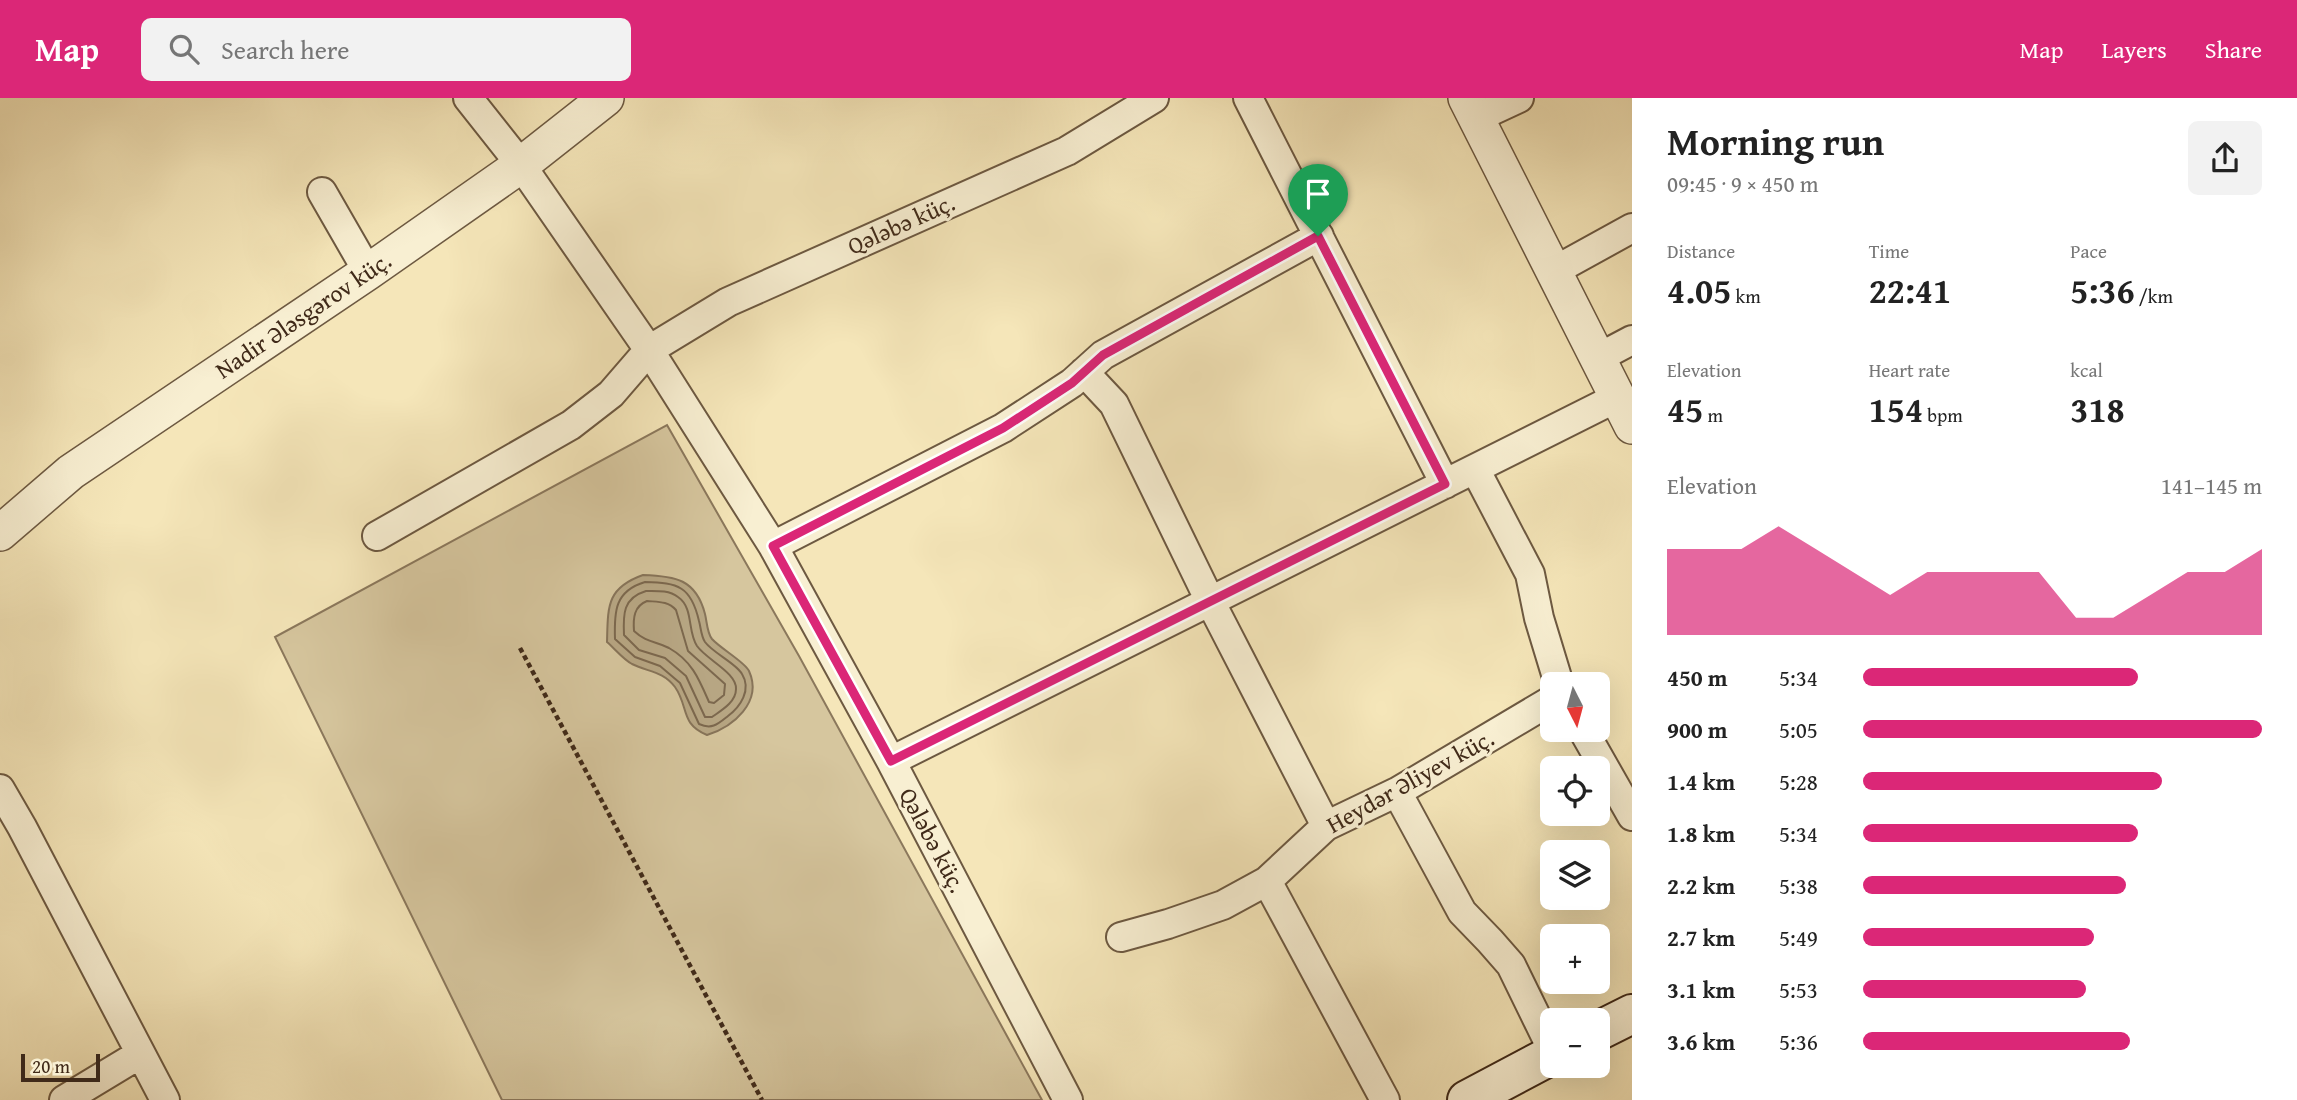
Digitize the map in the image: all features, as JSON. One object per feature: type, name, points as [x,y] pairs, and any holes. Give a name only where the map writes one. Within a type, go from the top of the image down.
[{"type":"main road","points":[[1610,1025],[1632,1014]]},
{"type":"main road","points":[[1467,1100],[1540,1061]]},
{"type":"street","name":"Qələbə küç.","points":[[468,98],[521,165],[649,351],[773,546],[891,761],[1068,1100]]},
{"type":"street","name":"Nadir Ələsgərov küç.","points":[[0,533],[71,472],[368,272],[521,165],[606,98]]},
{"type":"street","name":"Qələbə küç.","points":[[377,536],[571,425],[611,394],[649,351],[728,302],[1067,151],[1154,98]]},
{"type":"street","points":[[1248,98],[1445,484]]},
{"type":"street","points":[[891,761],[1475,469],[1625,412],[1471,108],[1519,98]]},
{"type":"street","points":[[322,192],[368,272]]},
{"type":"street","points":[[1554,271],[1632,228]]},
{"type":"street","points":[[773,546],[1003,428],[1072,383],[1103,355],[1318,236]]},
{"type":"street","points":[[1598,358],[1632,340]]},
{"type":"street","points":[[1084,372],[1114,404],[1210,601],[1326,826]]},
{"type":"street","points":[[1475,469],[1530,574],[1539,618],[1555,672]]},
{"type":"street","name":"Heydər Əliyev küç.","points":[[1121,937],[1223,905],[1267,881],[1326,826],[1397,792],[1540,706]]},
{"type":"street","points":[[1590,742],[1632,816]]},
{"type":"street","points":[[0,789],[165,1100]]},
{"type":"street","points":[[1397,792],[1462,912],[1511,965],[1540,1024]]},
{"type":"street","points":[[1267,881],[1385,1100]]},
{"type":"street","points":[[64,1100],[140,1054]]},
{"type":"path","points":[[520,648],[762,1100]]},
{"type":"shaded area","points":[[667,425],[799,656],[1042,1100],[502,1100],[275,637]]},
{"type":"water","points":[[643,575],[674,579],[690,587],[701,602],[712,639],[749,671],[752,693],[749,703],[735,719],[717,731],[707,735],[698,731],[689,720],[679,694],[670,682],[632,664],[607,642],[612,600],[622,586]]},
{"type":"route","points":[[1318,236],[1445,484],[891,761],[773,546],[1003,428],[1072,383],[1103,355],[1318,236]]}]
